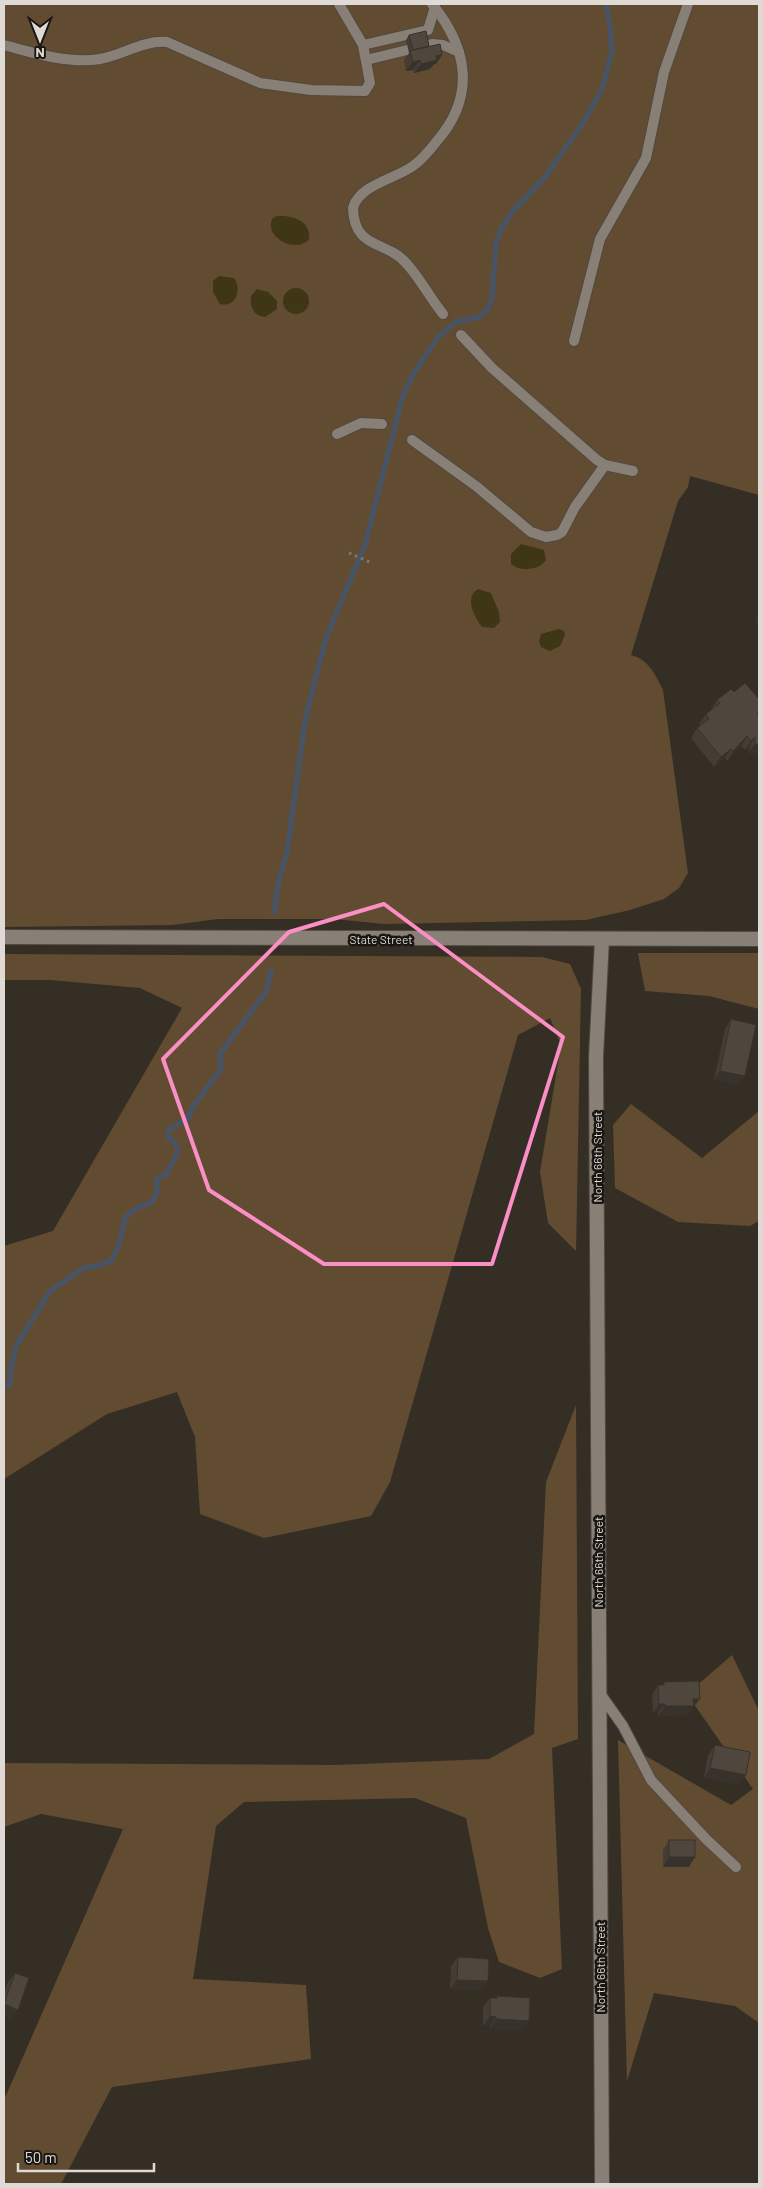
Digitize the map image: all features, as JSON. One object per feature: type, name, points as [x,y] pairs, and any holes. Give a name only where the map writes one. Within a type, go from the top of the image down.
[{"type":"street","name":"State Street","points":[[4,937],[759,940]]},
{"type":"street","name":"North 66th Street","points":[[602,939],[596,1057],[602,2184]]},
{"type":"lane","points":[[4,45],[40,54],[88,60],[113,56],[150,42],[167,42],[260,83],[350,92],[365,91],[369,88],[370,83],[363,45],[339,4]]},
{"type":"lane","points":[[574,341],[600,239],[646,158],[664,72],[688,4]]},
{"type":"lane","points":[[363,45],[428,30],[433,5]]},
{"type":"lane","points":[[433,5],[449,26],[459,52],[464,90],[458,108],[443,135],[414,166],[361,194],[353,208],[355,222],[364,239],[406,262],[443,314]]},
{"type":"lane","points":[[366,60],[432,44],[443,45],[459,52]]},
{"type":"lane","points":[[460,336],[492,368],[597,460],[605,465],[632,471]]},
{"type":"lane","points":[[337,434],[361,423],[382,424]]},
{"type":"lane","points":[[412,440],[476,486],[531,532],[546,537],[557,536],[562,532],[575,507],[605,465]]},
{"type":"lane","points":[[598,1691],[623,1726],[650,1780],[706,1839],[736,1866]]},
{"type":"path","points":[[349,553],[372,563]]},
{"type":"highlighted area","points":[[384,904],[563,1037],[492,1264],[324,1264],[209,1190],[163,1059],[289,932]]},
{"type":"shaded area","points":[[4,4],[759,4],[759,495],[690,476],[688,487],[678,501],[631,655],[647,664],[663,690],[688,873],[679,888],[664,899],[630,910],[586,920],[384,924],[334,919],[218,919],[172,925],[4,927]]},
{"type":"shaded area","points":[[638,953],[759,953],[759,1009],[709,996],[645,991]]},
{"type":"shaded area","points":[[4,954],[542,957],[570,964],[581,989],[576,1251],[548,1223],[540,1172],[561,1045],[550,1018],[518,1035],[390,1482],[371,1516],[264,1538],[200,1514],[195,1437],[177,1392],[107,1414],[4,1479],[4,1246],[53,1231],[182,1008],[140,988],[50,980],[4,980]]},
{"type":"shaded area","points":[[631,1104],[702,1158],[759,1111],[759,1221],[750,1226],[678,1222],[615,1188],[613,1125]]},
{"type":"shaded area","points":[[576,1405],[578,1739],[552,1748],[562,1969],[540,1978],[499,1962],[488,1928],[466,1818],[415,1798],[244,1802],[216,1826],[193,1979],[306,1985],[311,2059],[112,2087],[61,2184],[4,2184],[4,2100],[123,1829],[41,1814],[4,1827],[4,1763],[336,1765],[489,1759],[534,1734],[546,1482]]},
{"type":"shaded area","points":[[732,1655],[759,1711],[759,2023],[735,2006],[654,1993],[627,2081],[618,1740],[731,1805],[753,1789],[687,1694]]},
{"type":"sand","points":[[277,216],[294,218],[304,223],[309,233],[309,239],[296,245],[289,244],[276,237],[271,225],[273,218]]},
{"type":"sand","points":[[219,276],[234,278],[236,283],[236,297],[234,301],[226,305],[220,304],[213,292],[213,281]]},
{"type":"sand","points":[[296,288],[305,292],[309,301],[305,310],[296,314],[287,310],[283,301],[287,292]]},
{"type":"sand","points":[[257,289],[268,292],[277,301],[277,309],[265,317],[255,313],[251,304],[251,296]]},
{"type":"sand","points":[[521,544],[544,550],[546,560],[535,568],[524,569],[515,567],[511,564],[511,554]]},
{"type":"sand","points":[[478,589],[491,593],[499,612],[500,622],[494,628],[482,627],[476,618],[471,602],[474,593]]},
{"type":"sand","points":[[559,629],[564,631],[565,635],[560,646],[550,651],[541,647],[539,641],[541,634]]},
{"type":"building","points":[[426,31],[429,46],[413,50],[409,35]]},
{"type":"building","points":[[440,44],[442,55],[436,56],[437,60],[421,64],[420,60],[413,62],[410,51]]},
{"type":"building","points":[[745,683],[759,699],[759,710],[757,712],[759,715],[759,745],[755,744],[755,737],[751,741],[747,736],[733,751],[731,749],[721,757],[697,728],[709,719],[706,714],[720,703],[717,700],[731,689],[734,692]]},
{"type":"building","points":[[731,1019],[756,1025],[745,1076],[720,1071]]},
{"type":"building","points":[[699,1681],[700,1699],[693,1699],[694,1706],[665,1706],[665,1704],[659,1704],[658,1685],[664,1685],[664,1682]]},
{"type":"building","points":[[715,1745],[750,1752],[746,1775],[710,1768]]},
{"type":"building","points":[[669,1840],[695,1840],[695,1857],[669,1857]]},
{"type":"building","points":[[458,1957],[489,1959],[488,1981],[457,1980]]},
{"type":"building","points":[[15,1973],[29,1978],[18,2010],[4,2004]]},
{"type":"building","points":[[497,1996],[530,1998],[529,2021],[496,2019],[496,2017],[490,2016],[490,1998],[497,1998]]},
{"type":"waterway","points":[[274,912],[279,879],[287,852],[305,721],[316,676],[326,638],[365,545],[402,398],[413,374],[438,337],[456,322],[479,317],[487,310],[492,298],[496,243],[501,229],[512,212],[545,177],[581,126],[602,89],[612,52],[606,4]]},
{"type":"waterway","points":[[4,1387],[10,1384],[11,1368],[16,1346],[50,1291],[84,1268],[101,1265],[112,1260],[120,1241],[125,1218],[136,1208],[151,1203],[158,1191],[156,1179],[166,1175],[178,1151],[175,1143],[168,1137],[169,1129],[188,1119],[192,1108],[221,1069],[220,1054],[267,990],[271,970]]}]
